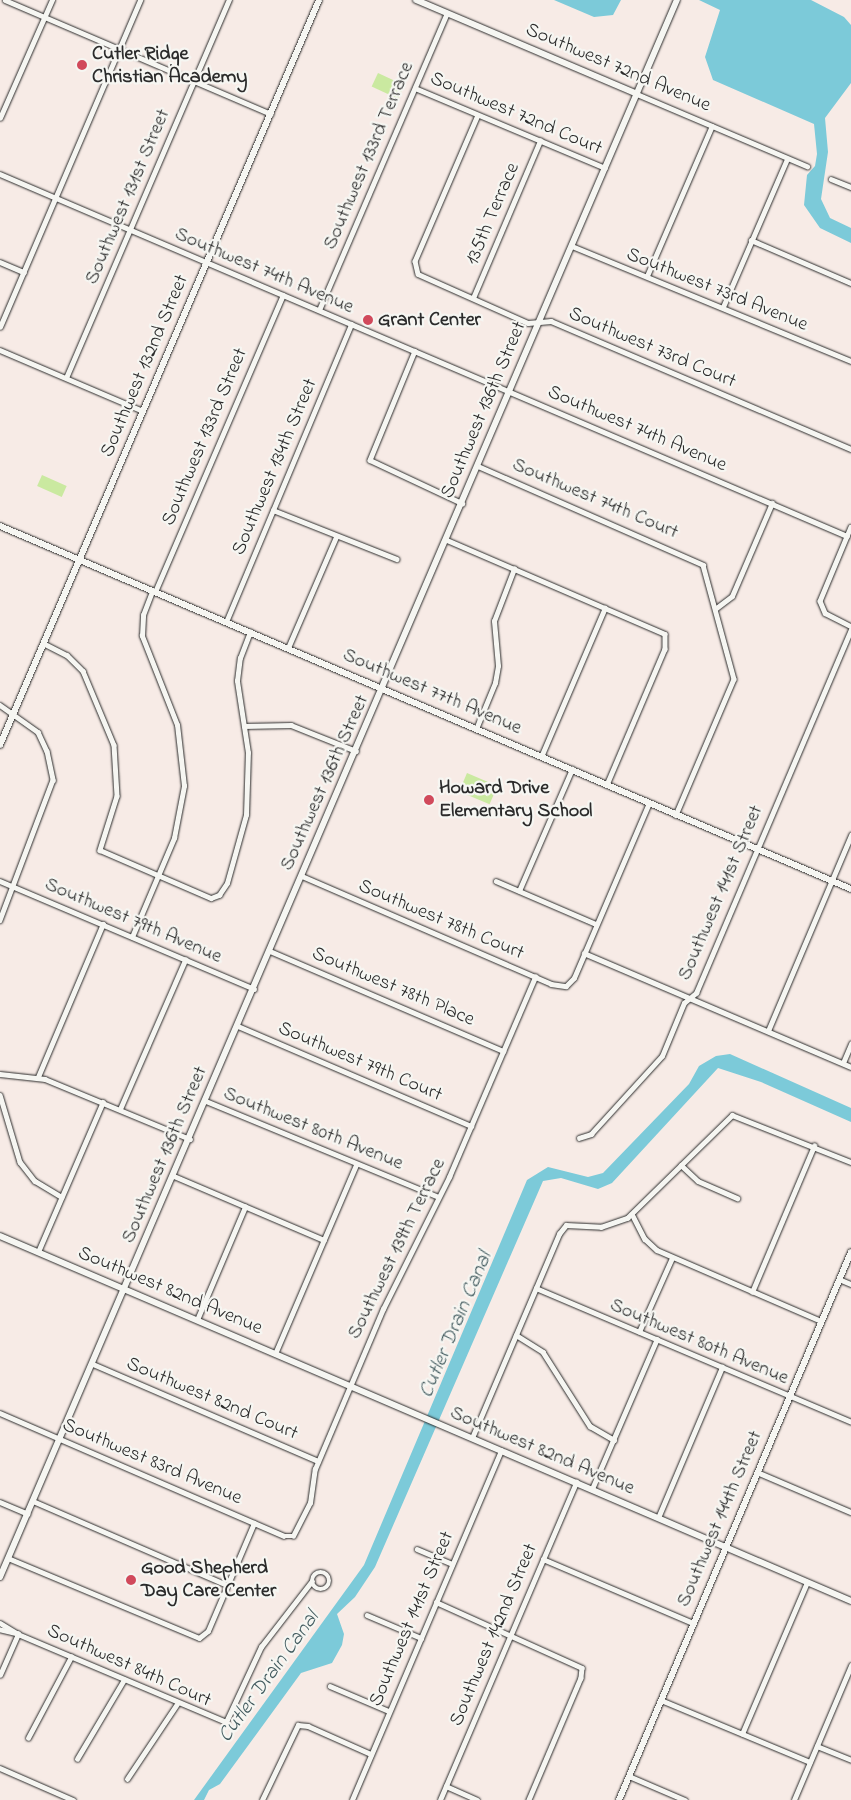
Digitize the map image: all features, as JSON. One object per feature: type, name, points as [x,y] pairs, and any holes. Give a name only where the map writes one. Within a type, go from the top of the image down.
[{"type":"street","points":[[5,0],[270,114]]},
{"type":"street","points":[[0,118],[52,0]]},
{"type":"street","points":[[0,327],[140,0]]},
{"type":"street","name":"Southwest 131st Street","points":[[66,378],[229,0]]},
{"type":"street","name":"Southwest 132nd Street","points":[[0,745],[319,0]]},
{"type":"street","name":"Southwest 72nd Avenue","points":[[416,0],[806,166]]},
{"type":"street","name":"Southwest 136th Street","points":[[0,1577],[126,1290],[677,0]]},
{"type":"street","name":"Southwest 133rd Terrace","points":[[319,310],[446,13]]},
{"type":"street","name":"Southwest 72nd Court","points":[[414,88],[605,168]]},
{"type":"street","name":"Southwest 73rd Court","points":[[478,115],[414,270],[420,276],[528,323],[551,321],[851,449]]},
{"type":"street","points":[[648,276],[712,126]]},
{"type":"street","name":"135th Terrace","points":[[473,298],[540,141]]},
{"type":"street","points":[[723,307],[787,158]]},
{"type":"street","name":"Southwest 74th Avenue","points":[[0,174],[847,536]]},
{"type":"street","points":[[831,178],[851,187]]},
{"type":"street","points":[[751,240],[851,283]]},
{"type":"street","name":"Southwest 73rd Avenue","points":[[572,246],[851,361]]},
{"type":"street","points":[[0,262],[24,272]]},
{"type":"street","name":"Southwest 133rd Street","points":[[154,591],[283,295]]},
{"type":"street","name":"Southwest 134th Street","points":[[226,622],[352,324]]},
{"type":"street","points":[[0,350],[143,411]]},
{"type":"street","points":[[415,351],[370,460],[462,503]]},
{"type":"street","name":"Southwest 74th Court","points":[[478,466],[700,562],[715,609]]},
{"type":"street","points":[[676,815],[734,681],[715,609],[732,596],[772,503]]},
{"type":"street","points":[[273,510],[336,537],[397,559]]},
{"type":"street","name":"Southwest 77th Avenue","points":[[0,527],[851,889]]},
{"type":"street","points":[[851,527],[822,592],[821,608],[851,627]]},
{"type":"street","points":[[288,648],[336,537]]},
{"type":"street","points":[[446,540],[666,636],[665,649],[607,785]]},
{"type":"street","points":[[476,729],[495,683],[498,666],[494,621],[514,569]]},
{"type":"street","points":[[132,937],[158,877],[179,820],[184,770],[176,725],[142,636],[143,615],[154,591]]},
{"type":"street","points":[[541,757],[605,608]]},
{"type":"street","name":"Southwest 141st Street","points":[[579,1138],[591,1134],[657,1064],[690,998],[696,992],[851,627]]},
{"type":"street","points":[[43,643],[67,655],[84,671],[114,745],[117,796],[100,850],[208,898],[217,898],[230,877],[244,833],[249,785],[237,672],[250,632]]},
{"type":"street","points":[[0,705],[35,729],[47,751],[52,786],[0,920]]},
{"type":"street","points":[[244,726],[291,725],[356,751]]},
{"type":"street","points":[[519,891],[572,769]]},
{"type":"street","points":[[649,803],[584,952],[851,1067]]},
{"type":"street","points":[[768,1031],[851,835]]},
{"type":"street","name":"Southwest 78th Court","points":[[302,876],[556,986],[568,984],[584,952]]},
{"type":"street","name":"Southwest 79th Avenue","points":[[0,881],[254,989]]},
{"type":"street","points":[[496,881],[596,924]]},
{"type":"street","points":[[38,1076],[103,924]]},
{"type":"street","name":"Southwest 78th Place","points":[[270,951],[503,1051]]},
{"type":"street","points":[[120,1109],[185,960]]},
{"type":"street","name":"Southwest 139th Terrace","points":[[293,1536],[310,1503],[318,1461],[350,1386],[471,1126],[535,977]]},
{"type":"street","name":"Southwest 79th Court","points":[[238,1026],[471,1126]]},
{"type":"street","points":[[842,1063],[851,1044]]},
{"type":"street","points":[[0,1074],[38,1076],[190,1139]]},
{"type":"street","points":[[0,1095],[20,1162],[35,1180],[62,1198]]},
{"type":"street","name":"Southwest 80th Avenue","points":[[206,1101],[356,1165],[369,1166],[437,1196]]},
{"type":"street","points":[[38,1252],[103,1102]]},
{"type":"street","points":[[472,1438],[536,1288],[566,1225],[601,1227],[632,1214],[732,1114],[851,1162]]},
{"type":"street","points":[[752,1292],[814,1146]]},
{"type":"street","points":[[275,1354],[356,1165]]},
{"type":"street","points":[[681,1166],[698,1181],[737,1198]]},
{"type":"street","points":[[174,1176],[324,1240]]},
{"type":"street","points":[[197,1320],[245,1207]]},
{"type":"street","points":[[632,1214],[649,1244],[672,1258],[821,1321]]},
{"type":"street","name":"Southwest 82nd Avenue","points":[[0,1236],[851,1601]]},
{"type":"street","name":"Southwest 144th Street","points":[[619,1800],[851,1252]]},
{"type":"street","points":[[640,1332],[672,1258]]},
{"type":"street","points":[[839,1279],[851,1284]]},
{"type":"street","name":"Southwest 80th Avenue","points":[[536,1288],[851,1422]]},
{"type":"street","points":[[516,1335],[543,1352],[590,1426],[614,1440]]},
{"type":"street","points":[[592,1490],[657,1340]]},
{"type":"street","name":"Southwest 82nd Court","points":[[93,1364],[318,1461]]},
{"type":"street","points":[[658,1518],[722,1367]]},
{"type":"street","name":"Southwest 83rd Avenue","points":[[0,1413],[284,1536],[293,1536]]},
{"type":"street","name":"Southwest 141st Street","points":[[352,1800],[501,1450]]},
{"type":"street","points":[[757,1472],[851,1512]]},
{"type":"street","name":"Southwest 142nd Street","points":[[440,1800],[576,1482]]},
{"type":"street","points":[[33,1501],[227,1585]]},
{"type":"street","points":[[0,1502],[28,1514]]},
{"type":"street","points":[[8,1558],[199,1638],[208,1631],[254,1523]]},
{"type":"street","points":[[417,1548],[452,1564]]},
{"type":"street","points":[[543,1559],[693,1623]]},
{"type":"street","points":[[321,1571],[331,1580],[323,1590],[317,1589],[312,1581],[321,1571]]},
{"type":"street","name":"Southwest 84th Court","points":[[0,1623],[18,1634],[218,1722],[228,1721],[261,1648],[312,1581]]},
{"type":"street","points":[[742,1734],[807,1582]]},
{"type":"street","points":[[436,1602],[511,1634],[582,1668],[582,1678],[529,1800]]},
{"type":"street","points":[[367,1615],[421,1638]]},
{"type":"street","name":"Southwest 84th Court","points":[[0,1630],[18,1634]]},
{"type":"street","points":[[0,1675],[18,1634]]},
{"type":"street","points":[[28,1738],[71,1657]]},
{"type":"street","points":[[794,1800],[851,1666]]},
{"type":"street","points":[[846,1679],[851,1682]]},
{"type":"street","points":[[77,1760],[124,1680]]},
{"type":"street","points":[[330,1686],[389,1712]]},
{"type":"street","points":[[661,1700],[810,1762]]},
{"type":"street","points":[[126,1779],[177,1704]]},
{"type":"street","points":[[262,1800],[298,1725],[308,1726],[371,1754]]},
{"type":"street","points":[[817,1746],[851,1760]]},
{"type":"street","points":[[0,1768],[73,1800]]},
{"type":"street","points":[[629,1776],[686,1800]]},
{"type":"street","points":[[446,1786],[477,1800]]},
{"type":"green space","points":[[378,73],[404,85],[398,99],[372,87]]},
{"type":"green space","points":[[42,475],[67,486],[62,497],[37,486]]},
{"type":"green space","points":[[467,773],[497,786],[490,804],[459,791]]},
{"type":"water","points":[[554,0],[621,0],[613,15],[594,17]]},
{"type":"water","points":[[699,0],[811,0],[844,17],[851,25],[851,83],[825,118],[828,152],[821,199],[830,218],[851,228],[851,243],[820,228],[804,205],[807,175],[815,166],[817,154],[814,124],[713,80],[705,57],[720,10]]},
{"type":"water","points":[[730,1054],[851,1108],[851,1122],[761,1082],[718,1068],[612,1183],[598,1189],[561,1178],[543,1181],[375,1567],[355,1597],[337,1614],[344,1634],[342,1645],[332,1663],[301,1673],[220,1784],[209,1790],[204,1800],[194,1800],[364,1565],[527,1180],[548,1167],[588,1177],[603,1173],[689,1084],[699,1066],[716,1056]]},
{"type":"place","name":"Cutler Ridge Christian Academy","points":[[82,65]]},
{"type":"place","name":"Grant Center","points":[[368,320]]},
{"type":"place","name":"Howard Drive Elementary School","points":[[429,800]]},
{"type":"place","name":"Good Shepherd Day Care Center","points":[[131,1580]]},
{"type":"water label","name":"Cutler Drain Canal","points":[[456,1325]]},
{"type":"water label","name":"Cutler Drain Canal","points":[[269,1677]]}]
